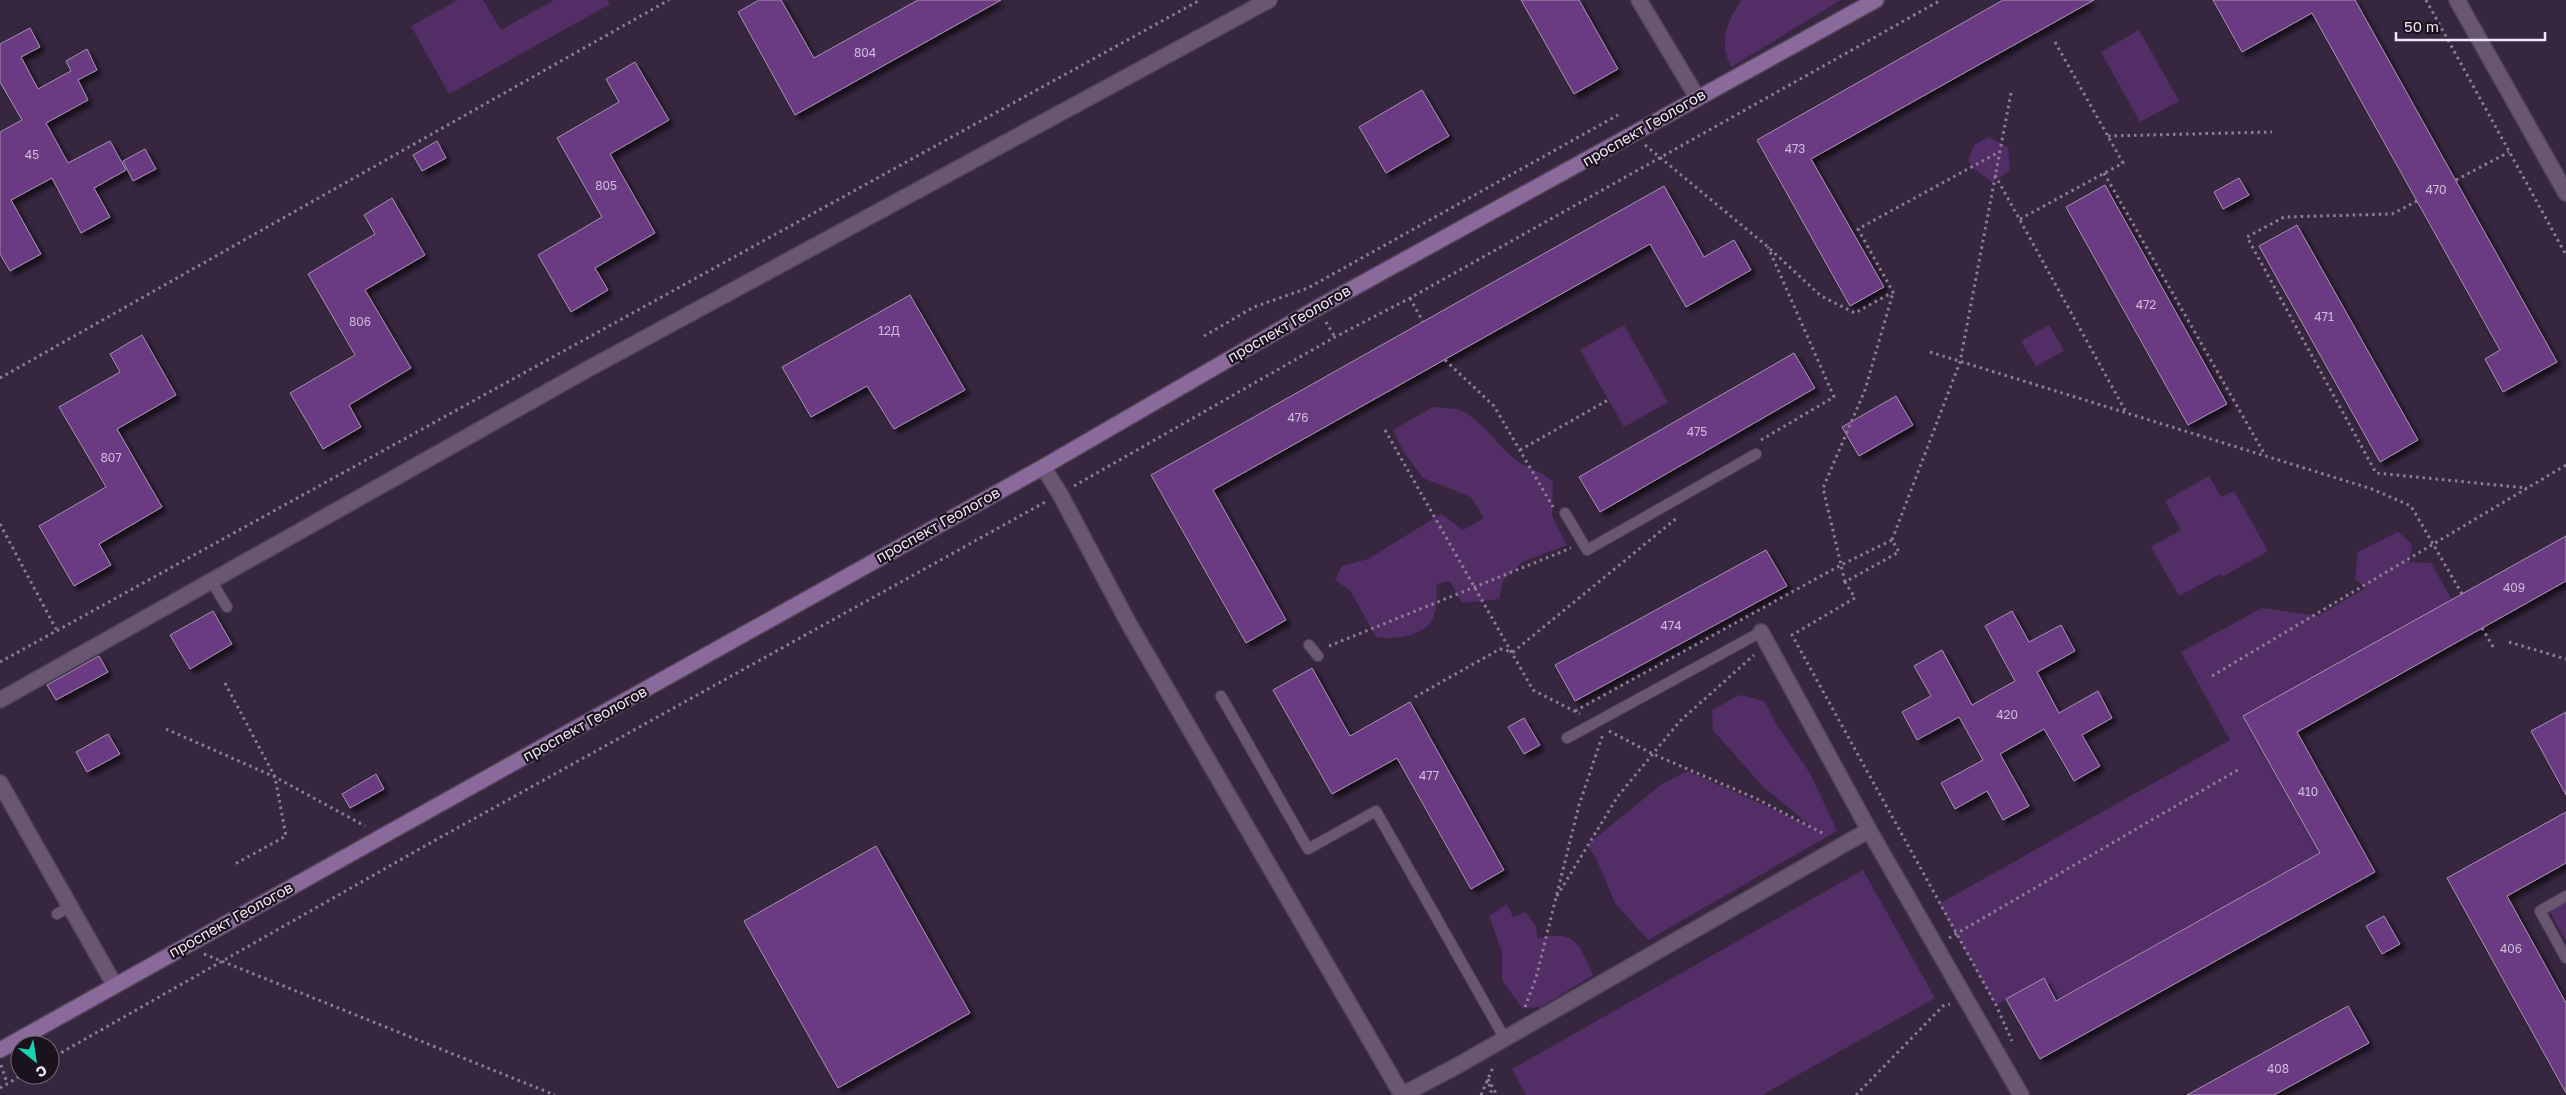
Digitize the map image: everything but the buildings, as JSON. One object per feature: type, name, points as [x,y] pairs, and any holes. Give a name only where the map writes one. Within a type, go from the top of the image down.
[{"type":"street","points":[[0,700],[588,369],[1270,0]]},
{"type":"street","points":[[1639,0],[1697,97]]},
{"type":"street","name":"проспект Геологов","points":[[0,1050],[114,984],[385,837],[1043,467],[1317,308],[1876,0]]},
{"type":"street","points":[[2457,0],[2566,193]]},
{"type":"street","points":[[1043,467],[1060,494],[1129,624],[1402,1095],[1505,1039],[1869,830]]},
{"type":"street","points":[[1765,638],[1869,830],[2020,1095]]},
{"type":"street","points":[[0,783],[63,910],[114,984]]},
{"type":"lane","points":[[1561,513],[1588,550],[1756,454]]},
{"type":"lane","points":[[211,580],[226,607]]},
{"type":"lane","points":[[1567,738],[1765,638]]},
{"type":"lane","points":[[1221,696],[1308,849],[1376,811],[1505,1039]]},
{"type":"lane","points":[[2566,896],[2540,911],[2566,958]]},
{"type":"path","points":[[0,378],[670,0]]},
{"type":"path","points":[[0,662],[56,629],[1200,0]]},
{"type":"path","points":[[60,1053],[423,847],[1060,494],[1335,337],[1410,298],[1659,156],[1941,0]]},
{"type":"path","points":[[2426,0],[2566,256]]},
{"type":"path","points":[[2020,219],[2123,163],[2055,42]]},
{"type":"path","points":[[1575,711],[1842,565],[1892,540],[1960,362],[2011,93]]},
{"type":"path","points":[[1204,336],[1254,307],[1308,288],[1618,115]]},
{"type":"path","points":[[2108,136],[2272,132]]},
{"type":"path","points":[[1631,135],[1768,247],[1821,296],[1855,313],[1893,292]]},
{"type":"path","points":[[2000,152],[1858,229],[1893,292],[1865,390],[1824,488],[1845,582],[1855,598],[1792,635],[1996,1005],[2016,1050]]},
{"type":"path","points":[[2456,180],[2509,152]]},
{"type":"path","points":[[2104,173],[2265,455]]},
{"type":"path","points":[[1995,175],[2126,413]]},
{"type":"path","points":[[2417,200],[2392,214],[2284,217],[2247,237],[2376,473],[2527,488]]},
{"type":"path","points":[[1759,441],[1834,398],[1768,247]]},
{"type":"path","points":[[1410,298],[1423,322]]},
{"type":"path","points":[[1930,352],[2372,488],[2412,506],[2462,594]]},
{"type":"path","points":[[1445,360],[1494,406],[1561,513]]},
{"type":"path","points":[[1520,450],[1608,400]]},
{"type":"path","points":[[1385,430],[1533,690],[1597,722]]},
{"type":"path","points":[[2212,676],[2566,465]]},
{"type":"path","points":[[1513,652],[1680,516]]},
{"type":"path","points":[[0,524],[56,629]]},
{"type":"path","points":[[1845,582],[1899,552],[1892,540]]},
{"type":"path","points":[[1314,651],[1561,554],[1583,542]]},
{"type":"path","points":[[2482,628],[2495,650]]},
{"type":"path","points":[[1555,900],[1618,796],[1680,721],[1765,638]]},
{"type":"path","points":[[2509,642],[2566,659]]},
{"type":"path","points":[[1415,697],[1500,649],[1513,652]]},
{"type":"path","points":[[225,682],[275,777],[286,836],[236,864]]},
{"type":"path","points":[[166,729],[275,777],[385,837]]},
{"type":"path","points":[[1523,1013],[1536,978],[1579,805],[1605,729],[1653,754],[1757,799],[1832,839]]},
{"type":"path","points":[[1936,946],[1955,933],[2241,768]]},
{"type":"path","points":[[201,953],[555,1095]]},
{"type":"path","points":[[1856,1095],[1943,1006],[1956,1002],[1962,992]]},
{"type":"path","points":[[0,1063],[7,1083]]},
{"type":"path","points":[[1492,1095],[1488,1078],[1497,1095]]},
{"type":"path","points":[[0,1088],[10,1081]]},
{"type":"shaded area","points":[[458,0],[483,0],[501,30],[554,0],[608,0],[610,4],[449,94],[411,26]]},
{"type":"shaded area","points":[[1742,0],[1841,0],[1731,67],[1725,49],[1726,32],[1732,16]]},
{"type":"shaded area","points":[[2139,30],[2179,101],[2140,122],[2101,52]]},
{"type":"shaded area","points":[[1989,137],[2008,147],[2010,171],[1992,182],[1974,169],[1968,160],[1974,145]]},
{"type":"shaded area","points":[[1624,325],[1668,402],[1624,427],[1580,350]]},
{"type":"shaded area","points":[[2049,325],[2064,351],[2036,366],[2021,341]]},
{"type":"shaded area","points":[[1433,407],[1456,409],[1472,417],[1517,461],[1553,482],[1552,516],[1567,545],[1522,562],[1503,581],[1499,599],[1462,603],[1450,581],[1437,584],[1435,611],[1425,628],[1400,637],[1376,637],[1350,590],[1335,580],[1342,566],[1368,559],[1441,514],[1463,530],[1484,518],[1471,497],[1423,478],[1403,451],[1393,430]]},
{"type":"shaded area","points":[[2209,476],[2221,497],[2234,491],[2268,551],[2222,577],[2220,574],[2179,596],[2151,547],[2181,530],[2165,501]]},
{"type":"shaded area","points":[[2398,532],[2412,544],[2409,562],[2431,563],[2452,600],[2244,716],[2320,853],[2056,1001],[2044,978],[1996,1005],[1939,904],[2230,740],[2181,652],[2262,608],[2318,616],[2367,587],[2355,580],[2358,552]]},
{"type":"shaded area","points":[[1740,695],[1764,701],[1777,725],[1811,775],[1837,831],[1648,940],[1615,903],[1596,858],[1587,845],[1662,784],[1688,771],[1812,827],[1762,786],[1713,730],[1712,710]]},
{"type":"shaded area","points":[[1863,870],[1935,998],[1762,1095],[1526,1095],[1512,1069]]},
{"type":"shaded area","points":[[2566,903],[2566,941],[2550,912]]},
{"type":"shaded area","points":[[1507,904],[1513,917],[1526,912],[1536,927],[1538,939],[1561,936],[1574,942],[1584,955],[1593,975],[1541,1007],[1522,1008],[1502,980],[1502,952],[1489,916]]}]
